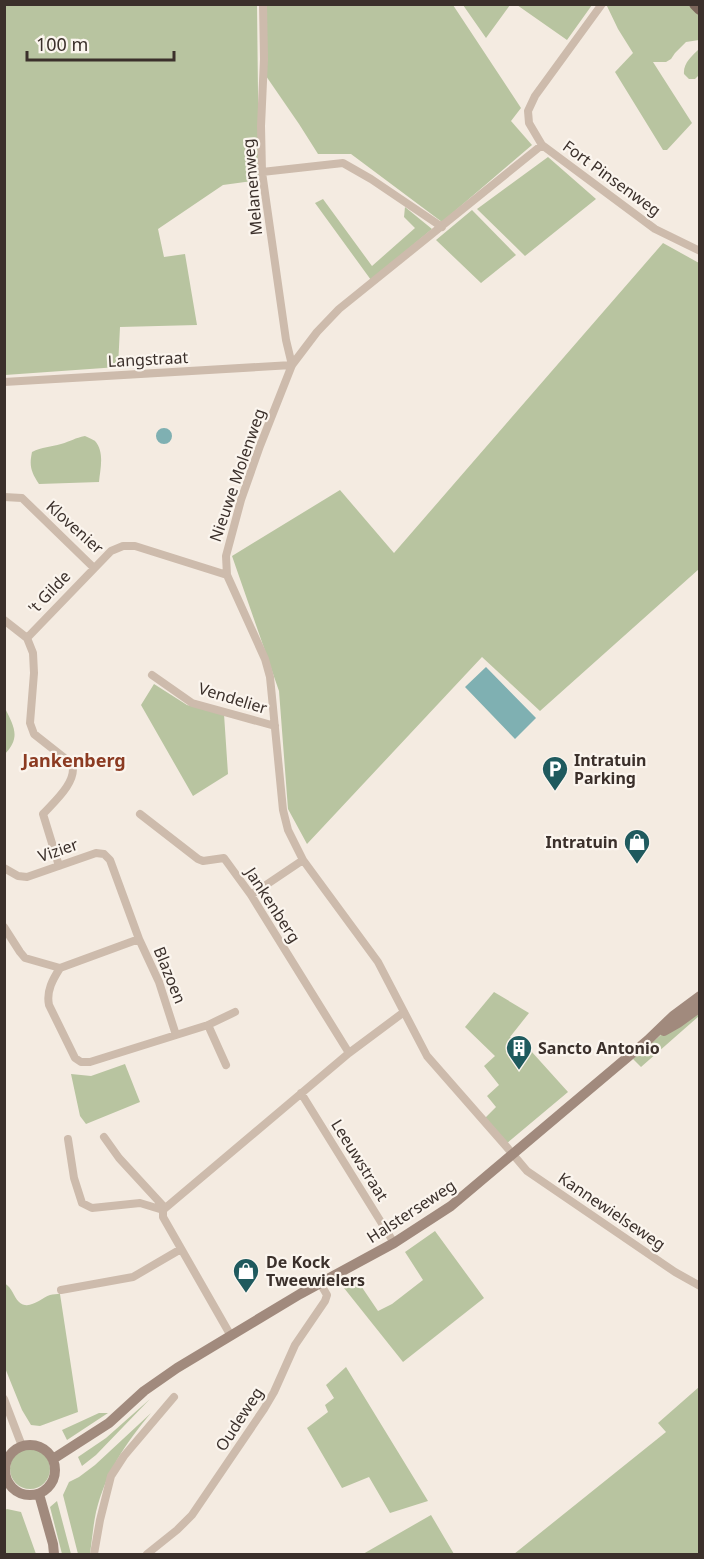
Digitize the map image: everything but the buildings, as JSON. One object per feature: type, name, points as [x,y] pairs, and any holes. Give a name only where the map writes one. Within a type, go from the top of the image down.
[{"type":"main road","points":[[695,4],[699,9]]},
{"type":"main road","name":"Halsterseweg","points":[[52,1459],[110,1423],[144,1391],[177,1368],[320,1283],[394,1243],[451,1206],[699,996]]},
{"type":"main road","name":"Halsterseweg","points":[[648,1040],[678,1023],[699,1007]]},
{"type":"main road","points":[[22,1446],[37,1446],[46,1451],[52,1459],[55,1465],[54,1477],[49,1487],[39,1494],[25,1495],[6,1483],[5,1467],[9,1457],[22,1446]]},
{"type":"main road","points":[[39,1494],[54,1554]]},
{"type":"street","name":"Melanenweg","points":[[263,4],[262,172],[286,340],[292,365]]},
{"type":"street","name":"Fort Pinsenweg","points":[[602,4],[535,96],[528,111],[529,123],[542,146],[655,229],[699,250]]},
{"type":"street","name":"Nieuwe Molenweg","points":[[513,1155],[427,1056],[378,962],[303,860],[288,830],[283,810],[270,677],[265,659],[227,575],[226,556],[241,500],[292,365],[317,332],[339,309],[542,146]]},
{"type":"street","points":[[262,172],[343,163],[442,227]]},
{"type":"street","name":"Langstraat","points":[[4,382],[292,365]]},
{"type":"street","name":"Klovenier","points":[[4,497],[22,498],[94,568],[111,551],[123,546],[135,546],[227,575]]},
{"type":"street","name":"'t Gilde","points":[[27,638],[94,568]]},
{"type":"street","name":"'t Gilde","points":[[4,620],[27,638],[33,653],[34,673],[30,723],[34,734],[72,764],[74,769],[69,785],[43,814],[59,866]]},
{"type":"street","name":"Vendelier","points":[[152,675],[192,703],[275,726]]},
{"type":"street","name":"Jankenberg","points":[[140,814],[198,859],[203,861],[224,858],[250,895],[349,1053]]},
{"type":"street","name":"Vizier","points":[[4,868],[18,876],[27,877],[96,853],[104,854],[110,860],[139,939]]},
{"type":"street","points":[[250,895],[303,860]]},
{"type":"street","points":[[4,927],[25,958],[60,968],[48,992],[49,1005],[75,1058],[81,1062],[90,1062],[208,1025],[235,1012]]},
{"type":"street","name":"Blazoen","points":[[60,968],[139,939],[159,982],[176,1035]]},
{"type":"street","points":[[231,1336],[163,1217],[164,1209],[349,1053],[404,1012]]},
{"type":"street","points":[[208,1025],[226,1065]]},
{"type":"street","name":"Leeuwstraat","points":[[301,1093],[394,1243]]},
{"type":"street","points":[[104,1137],[118,1158],[164,1209]]},
{"type":"street","points":[[68,1139],[74,1178],[82,1203],[92,1208],[140,1203],[164,1209]]},
{"type":"street","name":"Kannewielseweg","points":[[513,1155],[526,1171],[699,1286]]},
{"type":"street","points":[[61,1290],[133,1276],[181,1249]]},
{"type":"street","name":"Oudeweg","points":[[147,1554],[192,1515],[264,1409],[295,1345],[325,1301],[327,1295],[320,1283]]},
{"type":"street","points":[[94,1554],[99,1520],[111,1476],[124,1456],[174,1397]]},
{"type":"street","points":[[4,1399],[22,1446]]},
{"type":"green space","points":[[606,4],[689,5],[699,15],[699,40],[686,42],[666,62],[653,62],[692,123],[667,150],[663,150],[615,72],[633,53]]},
{"type":"green space","points":[[4,5],[257,5],[259,180],[223,185],[158,229],[164,257],[185,254],[197,325],[120,327],[118,367],[5,375]]},
{"type":"green space","points":[[265,5],[453,5],[521,108],[511,121],[532,145],[442,222],[351,154],[318,154],[266,76]]},
{"type":"green space","points":[[463,5],[510,5],[486,38]]},
{"type":"green space","points":[[517,5],[592,5],[567,40]]},
{"type":"green space","points":[[699,49],[699,75],[695,79],[689,79],[684,74],[685,66]]},
{"type":"green space","points":[[548,157],[596,199],[525,256],[477,209]]},
{"type":"green space","points":[[323,199],[372,266],[415,228],[404,217],[405,207],[432,229],[371,280],[315,203]]},
{"type":"green space","points":[[472,210],[516,255],[481,283],[436,240]]},
{"type":"green space","points":[[663,243],[699,263],[699,569],[540,711],[482,657],[307,844],[288,809],[279,691],[232,556],[340,490],[394,553]]},
{"type":"green space","points":[[85,436],[95,441],[100,450],[99,482],[39,484],[31,469],[32,452]]},
{"type":"green space","points":[[154,684],[187,705],[224,714],[228,774],[193,796],[141,705]]},
{"type":"green space","points":[[5,708],[13,726],[14,737],[5,754]]},
{"type":"green space","points":[[494,992],[529,1013],[510,1037],[531,1051],[568,1092],[506,1144],[485,1118],[496,1107],[487,1096],[499,1085],[484,1066],[495,1056],[465,1027]]},
{"type":"green space","points":[[699,1002],[699,1016],[641,1067],[633,1059]]},
{"type":"green space","points":[[125,1064],[140,1102],[86,1124],[80,1116],[71,1074],[91,1076]]},
{"type":"green space","points":[[435,1231],[484,1298],[403,1362],[344,1288],[357,1280],[378,1311],[392,1304],[423,1280],[405,1252]]},
{"type":"green space","points":[[4,1283],[19,1302],[27,1305],[50,1295],[60,1294],[78,1412],[40,1426],[31,1425],[22,1410],[5,1368]]},
{"type":"green space","points":[[346,1367],[428,1501],[390,1513],[369,1477],[342,1488],[307,1428],[328,1412],[325,1405],[334,1398],[326,1385]]},
{"type":"green space","points":[[699,1387],[699,1554],[514,1554],[666,1432],[658,1423]]},
{"type":"green space","points":[[150,1399],[96,1455],[82,1466],[78,1457],[106,1438]]},
{"type":"green space","points":[[99,1413],[108,1413],[67,1440],[62,1430]]},
{"type":"green space","points":[[151,1413],[125,1447],[105,1484],[96,1512],[90,1554],[78,1554],[63,1495],[69,1482],[95,1465]]},
{"type":"green space","points":[[30,1449],[44,1455],[50,1469],[44,1483],[30,1489],[16,1483],[10,1469],[16,1455]]},
{"type":"green space","points":[[57,1501],[71,1554],[62,1554],[50,1507]]},
{"type":"green space","points":[[5,1510],[21,1512],[36,1554],[5,1554]]},
{"type":"green space","points":[[431,1515],[454,1554],[363,1554]]},
{"type":"water","points":[[161,428],[167,428],[172,436],[170,442],[161,444],[156,439],[156,433]]},
{"type":"water","points":[[486,667],[536,718],[515,739],[465,687]]},
{"type":"place","name":"Intratuin Parking","points":[[555,792]]},
{"type":"place","name":"Intratuin","points":[[637,865]]},
{"type":"place","name":"Sancto Antonio","points":[[519,1071]]},
{"type":"place","name":"De Kock Tweewielers","points":[[246,1294]]},
{"type":"district","name":"Jankenberg","points":[[74,761]]}]
